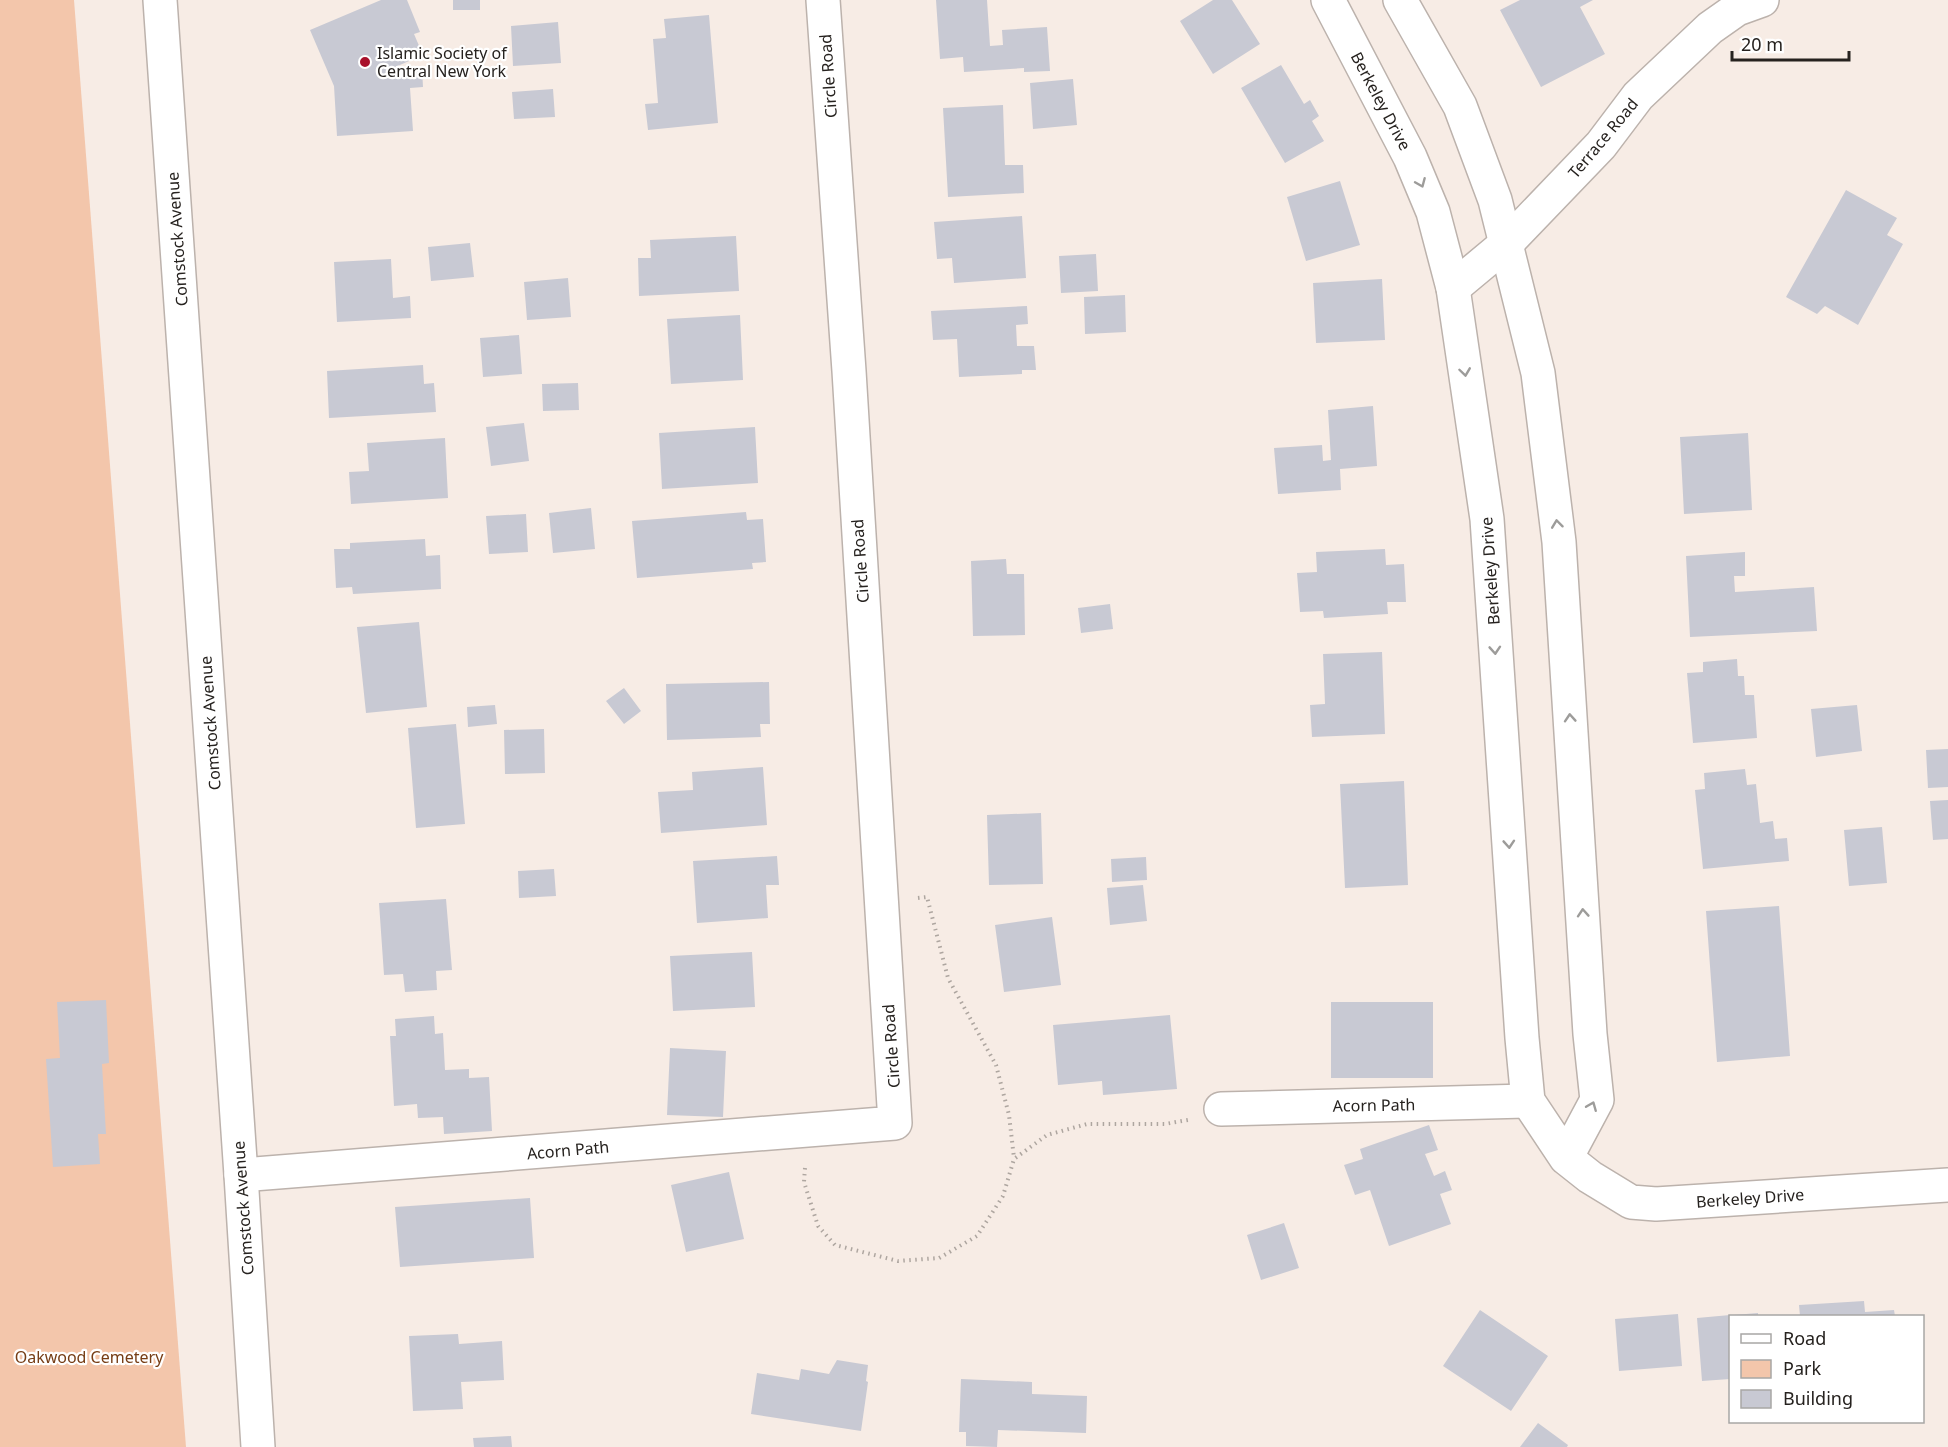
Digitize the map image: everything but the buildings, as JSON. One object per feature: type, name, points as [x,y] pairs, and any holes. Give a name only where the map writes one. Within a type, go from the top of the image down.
[{"type":"street","name":"Comstock Avenue","points":[[160,0],[258,1447]]},
{"type":"street","name":"Circle Road","points":[[823,0],[849,371],[896,1123]]},
{"type":"street","name":"Berkeley Drive","points":[[1328,0],[1410,157],[1433,212],[1453,288],[1487,519],[1528,1101],[1566,1158],[1590,1177],[1631,1202],[1647,1203],[1948,1185]]},
{"type":"street","points":[[1400,0],[1460,106],[1495,200],[1538,373],[1559,542],[1590,1034],[1597,1100],[1566,1158]]},
{"type":"street","name":"Terrace Road","points":[[1453,288],[1507,243],[1601,145],[1638,96],[1710,28],[1737,9],[1762,0]]},
{"type":"street","name":"Acorn Path","points":[[1221,1109],[1528,1101]]},
{"type":"street","name":"Acorn Path","points":[[241,1175],[896,1123]]},
{"type":"path","points":[[805,1131],[804,1182],[818,1226],[835,1245],[898,1261],[939,1258],[976,1236],[1003,1196],[1014,1159],[1009,1115],[996,1065],[948,978],[927,897]]},
{"type":"path","points":[[1014,1159],[1047,1135],[1086,1124],[1182,1122],[1221,1109]]},
{"type":"green space","name":"Oakwood Cemetery","points":[[0,0],[74,0],[186,1447],[0,1447]]},
{"type":"place","name":"Islamic Society of Central New York","points":[[365,62]]}]
